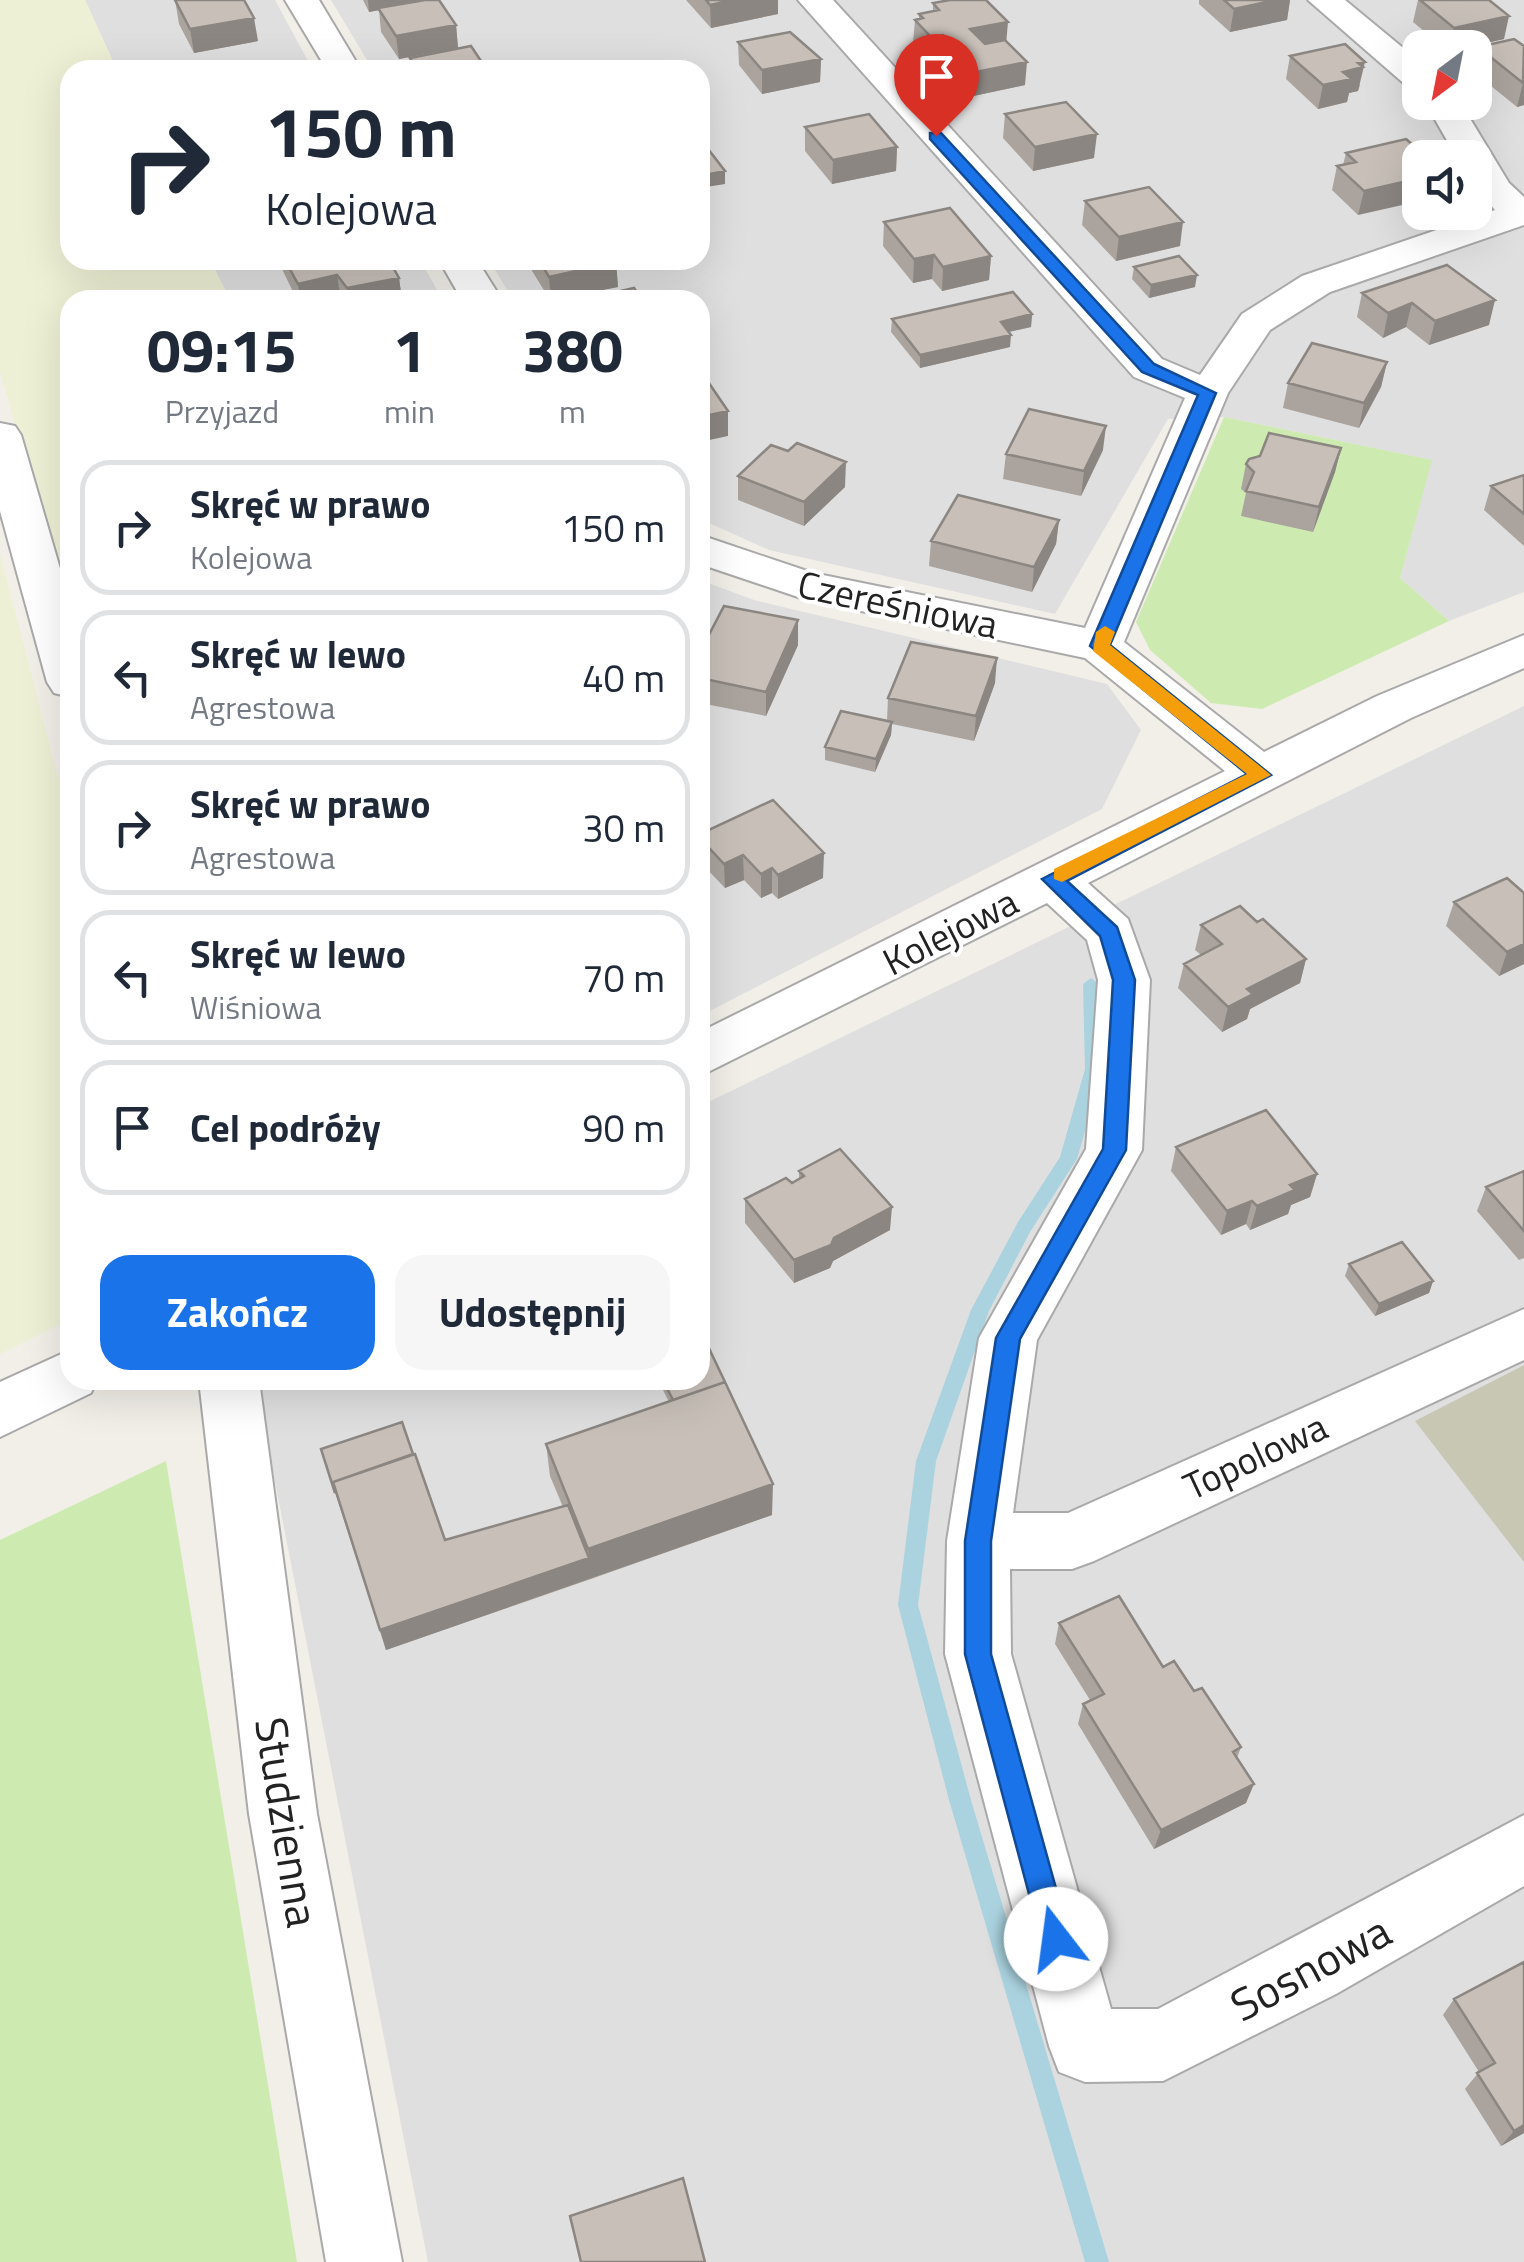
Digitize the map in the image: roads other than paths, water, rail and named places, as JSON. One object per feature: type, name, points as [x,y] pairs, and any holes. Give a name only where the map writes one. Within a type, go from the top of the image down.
[{"type":"street","points":[[302,0],[338,60]]},
{"type":"street","points":[[815,0],[1148,368],[1208,393]]},
{"type":"street","points":[[1325,0],[1402,65]]},
{"type":"street","points":[[1453,120],[1494,190],[1523,213]]},
{"type":"street","points":[[1261,775],[1100,646],[1208,393],[1256,322],[1316,284],[1523,213]]},
{"type":"street","points":[[0,435],[60,647]]},
{"type":"street","name":"Czereśniowa","points":[[710,553],[804,586],[1100,646]]},
{"type":"street","name":"Kolejowa","points":[[710,1051],[1394,708],[1524,650]]},
{"type":"street","points":[[978,1541],[1008,1338],[1114,1150],[1124,980],[1110,932],[1052,879]]},
{"type":"street","name":"Topolowa","points":[[978,1541],[1072,1541],[1524,1333]]},
{"type":"street","points":[[0,1411],[60,1381]]},
{"type":"street","name":"Studzienna","points":[[230,1390],[283,1814],[364,2262]]},
{"type":"street","name":"Sosnowa","points":[[978,1541],[978,1654],[1085,2046],[1163,2045],[1311,1969],[1524,1848]]},
{"type":"waterway","points":[[1091,984],[1094,1069],[1068,1159],[1024,1227],[980,1310],[926,1461],[908,1605],[960,1800],[1097,2262]]}]
